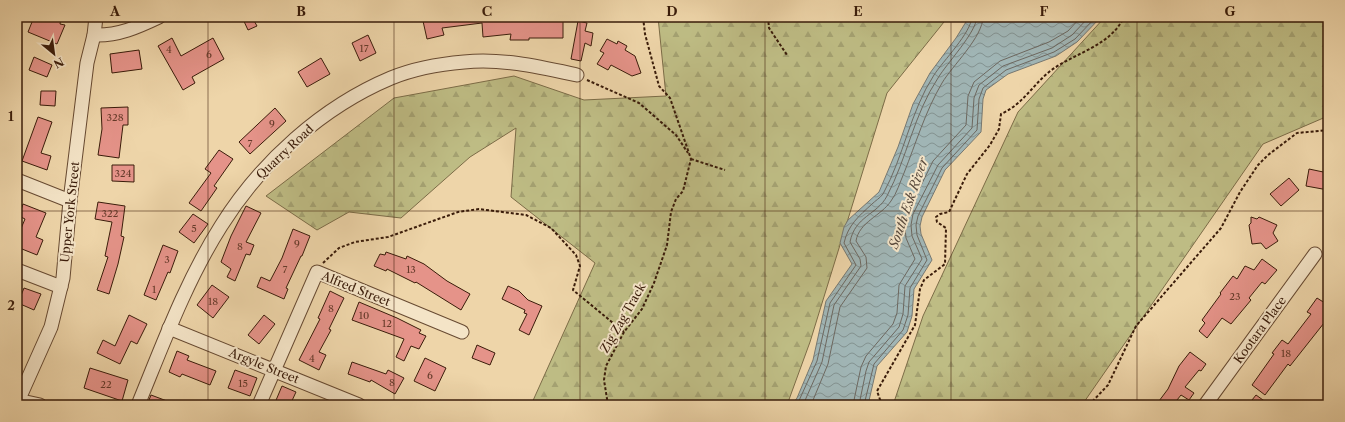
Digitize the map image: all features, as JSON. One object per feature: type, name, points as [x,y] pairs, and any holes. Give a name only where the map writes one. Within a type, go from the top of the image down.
[{"type":"street","name":"Upper York Street","points":[[18,400],[50,327],[61,287],[87,64],[94,35],[96,17]]},
{"type":"street","points":[[94,35],[107,35],[120,32],[159,17]]},
{"type":"street","name":"Quarry Road","points":[[138,405],[187,287],[222,224],[264,170],[297,138],[338,106],[392,77],[415,70],[464,62],[512,63],[541,67],[577,75]]},
{"type":"street","points":[[17,180],[70,201]]},
{"type":"street","name":"Kootara Place","points":[[1205,405],[1315,254]]},
{"type":"street","points":[[17,270],[61,287]]},
{"type":"street","name":"Alfred Street","points":[[259,405],[317,272],[462,332]]},
{"type":"street","name":"Argyle Street","points":[[169,328],[359,405]]},
{"type":"street","points":[[18,400],[40,405]]},
{"type":"path","points":[[643,17],[645,34],[659,86],[670,98],[691,159],[725,170]]},
{"type":"path","points":[[768,17],[769,28],[787,55]]},
{"type":"path","points":[[882,405],[877,391],[915,325],[920,289],[924,280],[945,264],[946,228],[937,222],[936,217],[940,214],[949,212],[968,174],[990,145],[999,129],[1001,114],[1009,110],[1030,94],[1049,73],[1073,57],[1098,46],[1120,25],[1124,17]]},
{"type":"path","points":[[577,75],[639,103],[676,135],[689,154]]},
{"type":"path","points":[[1089,405],[1108,385],[1136,326],[1221,228],[1240,192],[1258,165],[1268,155],[1297,133],[1328,130]]},
{"type":"path","name":"Zig Zag Track","points":[[608,405],[604,380],[606,366],[624,332],[642,309],[654,283],[667,245],[671,212],[676,199],[683,191],[691,159]]},
{"type":"path","points":[[317,272],[324,262],[339,248],[355,242],[388,238],[458,212],[480,209],[526,216],[551,228],[560,240],[570,248],[579,261],[579,273],[573,290],[624,332]]},
{"type":"green space","points":[[658,17],[948,17],[887,93],[810,342],[787,405],[531,405],[595,263],[511,197],[516,128],[470,157],[401,218],[349,212],[317,230],[266,196],[394,98],[514,76],[584,100],[666,96]]},
{"type":"green space","points":[[1105,17],[1328,17],[1328,116],[1263,144],[1082,405],[893,405],[923,316],[1018,112]]},
{"type":"water","name":"South Esk River","points":[[969,17],[1101,17],[1077,42],[1056,56],[1008,74],[986,90],[983,99],[981,132],[945,170],[922,217],[920,226],[921,234],[932,260],[914,289],[912,316],[907,332],[877,366],[868,405],[792,405],[797,398],[813,360],[826,301],[852,264],[840,243],[844,227],[848,220],[879,192],[898,147],[913,104],[930,73],[956,38]]},
{"type":"building","points":[[34,17],[61,17],[60,24],[65,25],[57,44],[28,32]]},
{"type":"building","points":[[242,17],[252,17],[257,26],[248,30]]},
{"type":"building","points":[[441,17],[502,17],[502,21],[538,21],[538,17],[563,17],[563,38],[529,38],[529,40],[510,40],[511,34],[483,37],[482,23],[442,28],[444,35],[427,39],[423,21]]},
{"type":"building","points":[[578,21],[587,23],[585,31],[593,33],[591,46],[585,43],[581,61],[571,59]]},
{"type":"building","points":[[368,35],[376,53],[360,61],[352,43]]},
{"type":"building","points":[[172,38],[181,56],[213,38],[224,59],[192,77],[195,83],[183,90],[158,46]]},
{"type":"building","points":[[607,39],[617,44],[618,41],[627,46],[625,50],[635,56],[641,73],[632,76],[611,65],[608,70],[597,64],[604,53],[600,51]]},
{"type":"building","points":[[139,50],[142,69],[112,73],[110,54]]},
{"type":"building","points":[[34,57],[52,65],[47,77],[29,70]]},
{"type":"building","points":[[321,58],[330,74],[307,87],[298,72]]},
{"type":"building","points":[[41,91],[56,91],[55,106],[40,105]]},
{"type":"building","points":[[128,107],[128,125],[123,125],[119,158],[98,155],[102,129],[101,108]]},
{"type":"building","points":[[275,108],[286,121],[250,154],[239,142]]},
{"type":"building","points":[[38,117],[52,122],[41,153],[51,156],[47,170],[22,161]]},
{"type":"building","points":[[219,150],[233,159],[214,186],[217,188],[201,211],[189,203],[211,173],[205,169]]},
{"type":"building","points":[[112,165],[134,165],[134,182],[112,181]]},
{"type":"building","points":[[1309,169],[1328,173],[1328,190],[1306,186]]},
{"type":"building","points":[[1289,178],[1299,190],[1281,206],[1270,194]]},
{"type":"building","points":[[98,202],[125,206],[121,236],[124,237],[109,294],[97,290],[108,257],[105,256],[112,222],[95,219]]},
{"type":"building","points":[[23,204],[46,213],[36,237],[43,240],[37,255],[17,247],[17,238],[25,219],[19,216]]},
{"type":"building","points":[[246,206],[261,213],[246,242],[254,245],[250,255],[246,254],[235,281],[227,277],[231,269],[221,262],[231,236]]},
{"type":"building","points":[[193,214],[208,224],[194,243],[179,232]]},
{"type":"building","points":[[1251,217],[1257,219],[1259,217],[1277,225],[1273,233],[1278,241],[1266,249],[1261,243],[1252,244],[1249,225],[1251,223]]},
{"type":"building","points":[[293,229],[310,236],[286,288],[288,289],[284,299],[257,287],[261,277],[270,281],[282,258]]},
{"type":"building","points":[[163,245],[178,251],[170,273],[168,272],[156,300],[144,295]]},
{"type":"building","points":[[386,252],[406,259],[407,256],[424,264],[447,281],[470,294],[461,310],[416,282],[415,283],[387,269],[386,271],[374,266],[380,254],[385,255]]},
{"type":"building","points":[[1262,259],[1277,270],[1265,284],[1262,282],[1249,298],[1251,300],[1231,324],[1222,318],[1207,338],[1199,331],[1205,323],[1202,320],[1221,294],[1220,293],[1233,276],[1237,279],[1245,266],[1254,270]]},
{"type":"building","points":[[212,285],[229,297],[213,318],[197,305]]},
{"type":"building","points":[[508,286],[519,291],[528,300],[542,306],[529,335],[519,330],[527,314],[524,313],[525,310],[502,299]]},
{"type":"building","points":[[24,288],[41,294],[34,310],[18,303]]},
{"type":"building","points":[[330,291],[344,298],[329,329],[331,330],[319,352],[326,355],[319,370],[299,360],[320,319],[318,318]]},
{"type":"building","points":[[1317,298],[1328,305],[1328,326],[1324,323],[1290,366],[1288,364],[1265,395],[1252,385],[1282,340],[1288,344],[1311,314],[1307,312]]},
{"type":"building","points":[[359,302],[421,330],[419,333],[426,336],[419,349],[411,346],[404,361],[396,357],[404,339],[352,320]]},
{"type":"building","points":[[129,315],[147,324],[137,344],[131,341],[120,364],[97,353],[103,340],[115,346]]},
{"type":"building","points":[[264,315],[275,324],[259,344],[248,335]]},
{"type":"building","points":[[477,345],[495,353],[490,365],[472,358]]},
{"type":"building","points":[[177,351],[189,356],[187,360],[216,371],[210,385],[182,374],[180,377],[169,372]]},
{"type":"building","points":[[1190,352],[1206,364],[1185,387],[1194,393],[1189,400],[1181,395],[1173,405],[1156,405],[1168,389],[1179,366]]},
{"type":"building","points":[[425,358],[446,368],[435,391],[414,381]]},
{"type":"building","points":[[352,362],[386,374],[388,370],[404,378],[395,394],[371,380],[370,382],[348,374]]},
{"type":"building","points":[[90,368],[128,380],[122,401],[84,388]]},
{"type":"building","points":[[235,370],[257,378],[250,396],[228,388]]},
{"type":"building","points":[[282,386],[296,392],[290,405],[274,405]]},
{"type":"building","points":[[151,395],[175,404],[175,405],[147,405]]},
{"type":"building","points":[[1256,395],[1270,405],[1248,405]]}]
